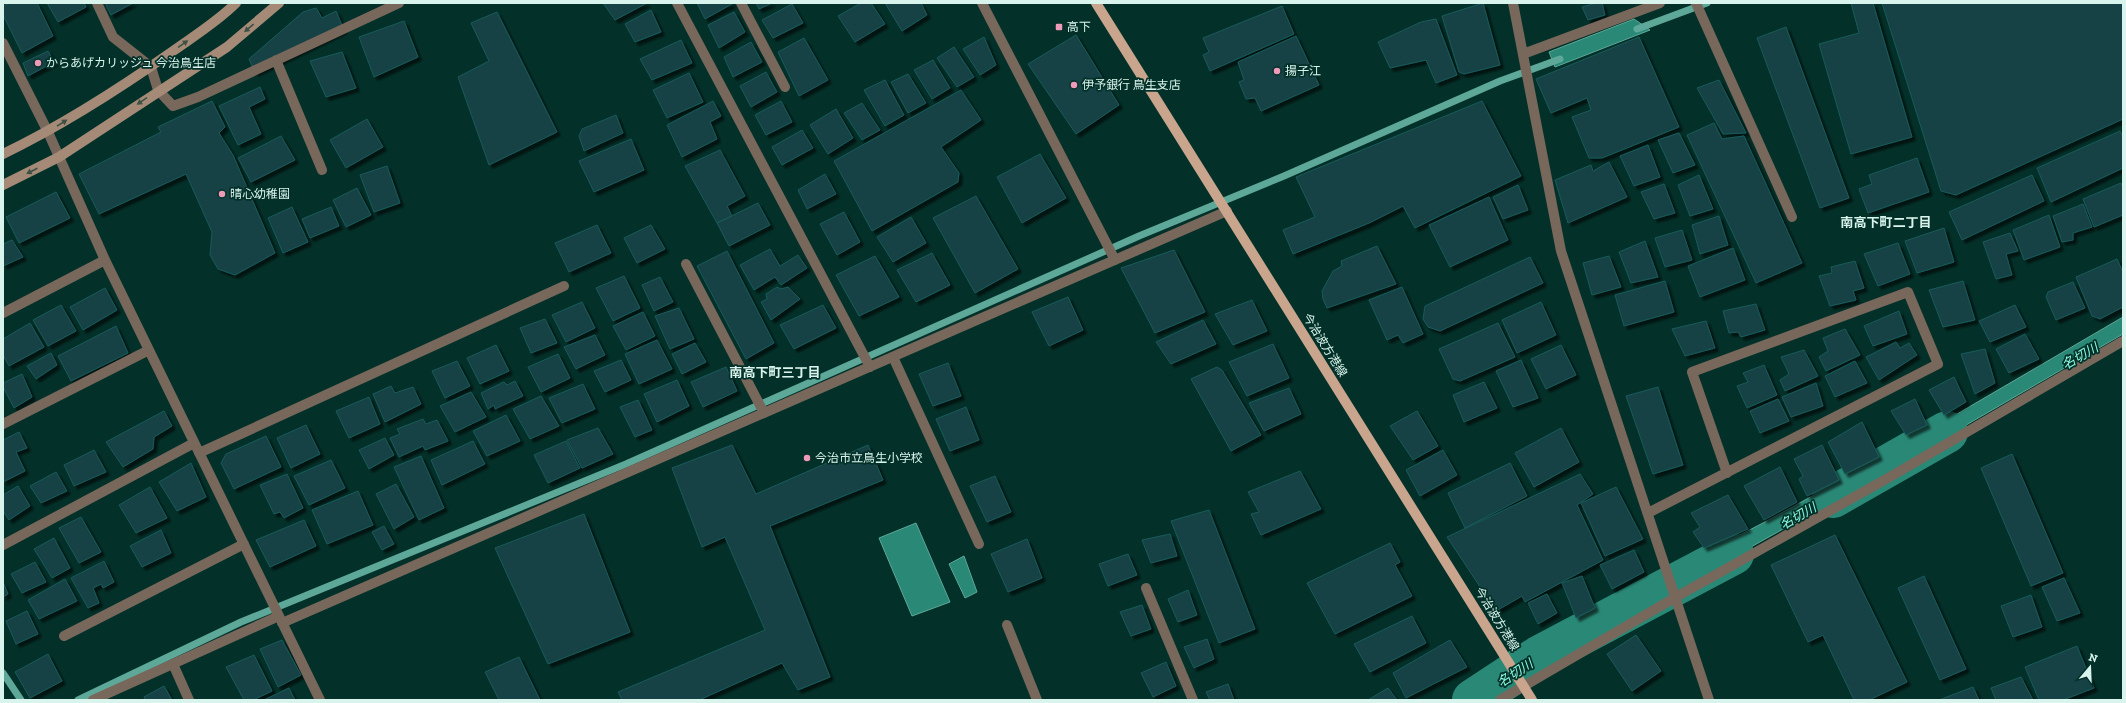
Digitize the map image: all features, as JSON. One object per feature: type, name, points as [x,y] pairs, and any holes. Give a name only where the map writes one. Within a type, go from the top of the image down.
[{"type":"main road","name":"今治波方港線","points":[[1096,3],[1532,700]]},
{"type":"street","points":[[97,3],[113,37],[150,67],[158,90],[173,106],[399,3]]},
{"type":"street","points":[[3,154],[48,132],[150,67],[223,16],[236,3]]},
{"type":"street","points":[[3,185],[59,157],[158,90],[227,47],[279,3]]},
{"type":"street","points":[[677,3],[870,367]]},
{"type":"street","points":[[741,3],[785,87]]},
{"type":"street","points":[[982,3],[1115,260]]},
{"type":"street","points":[[1512,3],[1561,251],[1709,700]]},
{"type":"street","points":[[1523,54],[1660,3]]},
{"type":"street","points":[[1696,3],[1792,217]]},
{"type":"street","points":[[4,49],[48,132],[105,260],[320,700]]},
{"type":"street","points":[[276,60],[322,170]]},
{"type":"street","points":[[93,700],[173,664],[280,620],[764,413],[1227,211]]},
{"type":"street","points":[[3,313],[105,260]]},
{"type":"street","points":[[686,264],[764,413]]},
{"type":"street","points":[[199,453],[564,286]]},
{"type":"street","points":[[1648,513],[1727,473],[1938,364],[1908,292],[1692,372],[1727,473]]},
{"type":"street","points":[[1500,700],[1676,597],[1888,478],[2123,341]]},
{"type":"street","points":[[3,424],[149,350]]},
{"type":"street","points":[[893,357],[979,544]]},
{"type":"street","points":[[3,545],[194,443]]},
{"type":"street","points":[[64,636],[244,544]]},
{"type":"street","points":[[1146,588],[1193,700]]},
{"type":"street","points":[[1007,625],[1038,700]]},
{"type":"street","points":[[173,664],[189,700]]},
{"type":"water","points":[[1634,19],[1650,30],[1555,67],[1549,52]]},
{"type":"water","points":[[2123,317],[2123,334],[1899,464],[1892,452]]},
{"type":"water","points":[[1878,460],[1885,472],[1683,585],[1674,569],[1763,523]]},
{"type":"water","points":[[916,523],[950,602],[912,616],[879,538]]},
{"type":"water","points":[[964,556],[977,592],[965,598],[949,564]]},
{"type":"water","points":[[1651,584],[1658,598],[1525,673],[1518,659]]},
{"type":"water","points":[[1486,681],[1495,695],[1488,700],[1453,700]]},
{"type":"building","points":[[10,3],[37,3],[53,36],[22,53],[3,15],[3,6]]},
{"type":"building","points":[[47,3],[84,3],[86,7],[58,22]]},
{"type":"building","points":[[105,3],[133,3],[111,15]]},
{"type":"building","points":[[603,3],[647,3],[615,20]]},
{"type":"building","points":[[697,3],[732,3],[732,4],[705,19]]},
{"type":"building","points":[[756,3],[772,3],[759,9]]},
{"type":"building","points":[[861,3],[871,3],[885,24],[855,42],[838,16]]},
{"type":"building","points":[[885,3],[921,3],[927,15],[902,31]]},
{"type":"building","points":[[1483,3],[1500,65],[1464,74],[1459,72],[1442,16]]},
{"type":"building","points":[[1602,3],[1605,15],[1588,20],[1582,7]]},
{"type":"building","points":[[1851,3],[1873,3],[1912,137],[1851,154],[1819,44],[1859,33]]},
{"type":"building","points":[[1882,3],[2123,3],[2123,119],[1956,195],[1941,191]]},
{"type":"building","points":[[792,4],[803,23],[773,38],[762,20]]},
{"type":"building","points":[[1282,6],[1294,34],[1210,71],[1203,55],[1209,52],[1203,38]]},
{"type":"building","points":[[316,8],[322,18],[336,11],[344,30],[255,73],[249,59],[303,12]]},
{"type":"building","points":[[651,10],[661,32],[635,42],[625,24]]},
{"type":"building","points":[[497,12],[557,132],[489,165],[458,77],[489,61],[471,23]]},
{"type":"building","points":[[734,12],[745,32],[719,48],[708,25]]},
{"type":"building","points":[[1436,19],[1457,75],[1436,83],[1426,60],[1390,68],[1378,42],[1421,22]]},
{"type":"building","points":[[404,21],[418,57],[374,77],[359,37]]},
{"type":"building","points":[[1786,27],[1849,198],[1820,208],[1757,38]]},
{"type":"building","name":"伊予銀行 鳥生支店","points":[[1076,35],[1119,105],[1076,134],[1028,64]]},
{"type":"building","name":"揚子江","points":[[1296,36],[1319,85],[1261,111],[1255,98],[1246,99],[1239,82],[1244,80],[1238,62]]},
{"type":"building","points":[[984,37],[996,65],[980,75],[963,49]]},
{"type":"building","points":[[1639,37],[1679,127],[1602,158],[1589,158],[1572,117],[1591,110],[1587,98],[1551,113],[1536,79]]},
{"type":"building","points":[[804,38],[828,80],[799,96],[778,52]]},
{"type":"building","points":[[681,40],[692,63],[652,80],[640,59]]},
{"type":"building","points":[[751,42],[762,62],[733,77],[724,57]]},
{"type":"building","points":[[954,47],[974,77],[957,87],[937,58]]},
{"type":"building","points":[[48,51],[54,62],[28,76],[23,63]]},
{"type":"building","points":[[342,52],[356,88],[326,97],[310,61]]},
{"type":"building","points":[[933,60],[950,88],[932,99],[914,70]]},
{"type":"building","points":[[766,72],[777,92],[751,107],[740,86]]},
{"type":"building","points":[[689,73],[703,102],[667,118],[653,90]]},
{"type":"building","points":[[908,74],[926,103],[908,113],[891,82]]},
{"type":"building","points":[[885,80],[904,115],[885,126],[864,90]]},
{"type":"building","points":[[1719,80],[1746,133],[1723,134],[1697,88]]},
{"type":"building","points":[[260,87],[265,99],[249,107],[261,134],[238,145],[219,106]]},
{"type":"building","points":[[961,90],[981,120],[941,147],[959,173],[958,182],[872,231],[834,161]]},
{"type":"building","name":"晴心幼稚園","points":[[212,101],[225,127],[219,133],[233,155],[275,253],[235,275],[218,269],[210,255],[212,232],[186,174],[99,214],[79,174],[161,132],[158,127]]},
{"type":"building","points":[[713,101],[721,116],[710,122],[717,139],[682,157],[667,125]]},
{"type":"building","points":[[781,101],[792,122],[766,135],[755,115]]},
{"type":"building","points":[[1482,101],[1521,176],[1415,228],[1403,206],[1369,223],[1293,254],[1283,230],[1315,217],[1296,177]]},
{"type":"building","points":[[862,103],[880,130],[862,140],[844,113]]},
{"type":"building","points":[[836,109],[853,138],[828,154],[810,125]]},
{"type":"building","points":[[616,115],[623,133],[584,151],[579,136],[582,129]]},
{"type":"building","points":[[367,119],[383,147],[346,168],[330,140]]},
{"type":"building","points":[[1714,123],[1722,139],[1744,136],[1802,263],[1756,283],[1687,135]]},
{"type":"building","points":[[802,130],[813,148],[782,165],[772,147]]},
{"type":"building","points":[[2120,131],[2123,137],[2123,168],[2051,202],[2037,168]]},
{"type":"building","points":[[1679,133],[1695,165],[1673,173],[1658,140]]},
{"type":"building","points":[[281,136],[295,160],[251,182],[238,158]]},
{"type":"building","points":[[631,139],[644,170],[594,192],[579,161]]},
{"type":"building","points":[[1648,145],[1660,177],[1634,186],[1620,156]]},
{"type":"building","points":[[720,150],[745,196],[727,206],[732,216],[717,223],[685,166]]},
{"type":"building","points":[[1040,154],[1066,198],[1022,223],[997,177]]},
{"type":"building","points":[[1917,158],[1929,192],[1868,213],[1859,189],[1872,184],[1869,175]]},
{"type":"building","points":[[1609,162],[1627,197],[1568,223],[1555,180],[1591,165],[1593,171]]},
{"type":"building","points":[[387,166],[400,203],[374,212],[360,175]]},
{"type":"building","points":[[825,174],[836,194],[807,209],[798,190]]},
{"type":"building","points":[[1699,175],[1713,209],[1690,216],[1678,185]]},
{"type":"building","points":[[2032,175],[2044,201],[1962,240],[1949,212]]},
{"type":"building","points":[[2121,183],[2123,189],[2123,215],[2094,227],[2083,199]]},
{"type":"building","points":[[1664,184],[1675,213],[1654,219],[1641,192]]},
{"type":"building","points":[[1518,185],[1528,210],[1503,219],[1493,197]]},
{"type":"building","points":[[357,188],[371,215],[346,227],[333,200]]},
{"type":"building","points":[[56,192],[70,218],[19,243],[6,217]]},
{"type":"building","points":[[976,196],[1018,269],[975,293],[933,218]]},
{"type":"building","points":[[1489,197],[1508,240],[1450,267],[1429,225]]},
{"type":"building","points":[[758,203],[770,225],[729,246],[717,223]]},
{"type":"building","points":[[2083,204],[2092,227],[2073,233],[2073,240],[2062,242],[2053,216]]},
{"type":"building","points":[[292,207],[308,242],[283,253],[268,218]]},
{"type":"building","points":[[331,207],[339,226],[310,238],[302,219]]},
{"type":"building","points":[[844,212],[860,242],[837,255],[820,224]]},
{"type":"building","points":[[2049,215],[2060,247],[2024,260],[2013,230]]},
{"type":"building","points":[[1719,216],[1728,245],[1700,254],[1692,225]]},
{"type":"building","points":[[911,217],[926,243],[893,262],[877,237]]},
{"type":"building","points":[[597,225],[611,253],[569,272],[555,243]]},
{"type":"building","points":[[651,225],[665,249],[637,263],[624,238]]},
{"type":"building","points":[[1944,228],[1954,262],[1917,273],[1905,241]]},
{"type":"building","points":[[1682,230],[1692,260],[1665,267],[1655,238]]},
{"type":"building","points":[[2010,233],[2018,251],[2006,254],[2012,275],[1996,279],[1983,242]]},
{"type":"building","points":[[12,240],[23,257],[3,266],[3,244]]},
{"type":"building","points":[[1645,241],[1658,277],[1631,283],[1619,252]]},
{"type":"building","points":[[1898,243],[1910,274],[1878,286],[1864,254]]},
{"type":"building","points":[[1377,246],[1396,284],[1327,308],[1323,299],[1322,291],[1333,271],[1342,266],[1341,261]]},
{"type":"building","points":[[1733,248],[1745,280],[1700,297],[1688,266]]},
{"type":"building","points":[[770,249],[780,266],[798,255],[807,268],[781,285],[775,277],[754,290],[740,265]]},
{"type":"building","points":[[1174,250],[1205,312],[1155,333],[1121,268]]},
{"type":"building","points":[[727,251],[774,343],[746,359],[697,266]]},
{"type":"building","points":[[932,253],[950,285],[916,302],[897,270]]},
{"type":"building","points":[[875,256],[899,297],[859,316],[836,275]]},
{"type":"building","points":[[1609,256],[1621,287],[1592,295],[1583,263]]},
{"type":"building","points":[[1530,257],[1543,283],[1440,331],[1428,327],[1423,319],[1425,306]]},
{"type":"building","points":[[2117,259],[2123,272],[2123,307],[2100,319],[2092,316],[2076,277]]},
{"type":"building","points":[[1855,261],[1864,288],[1853,291],[1856,300],[1830,306],[1819,276],[1832,273],[1831,267]]},
{"type":"building","points":[[624,276],[640,308],[613,321],[596,288]]},
{"type":"building","points":[[660,277],[673,302],[654,311],[642,285]]},
{"type":"building","points":[[1665,281],[1674,312],[1624,326],[1615,295]]},
{"type":"building","points":[[1963,281],[1975,320],[1943,327],[1929,290]]},
{"type":"building","points":[[2073,282],[2085,308],[2056,320],[2046,297],[2048,292]]},
{"type":"building","points":[[777,287],[781,289],[788,287],[800,299],[771,320],[761,302],[767,299],[766,294]]},
{"type":"building","points":[[1402,287],[1423,334],[1403,343],[1398,335],[1387,340],[1369,300]]},
{"type":"building","points":[[105,288],[117,310],[83,330],[70,307]]},
{"type":"building","points":[[1068,297],[1083,330],[1049,346],[1032,312]]},
{"type":"building","points":[[1252,300],[1267,331],[1233,345],[1215,314]]},
{"type":"building","points":[[582,302],[595,328],[566,342],[552,315]]},
{"type":"building","points":[[1541,302],[1556,335],[1517,353],[1502,320]]},
{"type":"building","points":[[1756,304],[1765,330],[1741,337],[1738,332],[1729,333],[1723,311]]},
{"type":"building","points":[[61,305],[76,331],[48,346],[33,320]]},
{"type":"building","points":[[823,305],[836,328],[794,349],[780,325]]},
{"type":"building","points":[[2015,305],[2026,327],[1990,342],[1979,321]]},
{"type":"building","points":[[679,308],[694,339],[670,349],[655,316]]},
{"type":"building","points":[[1899,311],[1907,334],[1873,346],[1864,326]]},
{"type":"building","points":[[643,312],[655,336],[626,350],[613,326]]},
{"type":"building","points":[[545,319],[557,343],[531,353],[520,328]]},
{"type":"building","points":[[1203,320],[1216,344],[1171,364],[1156,342]]},
{"type":"building","points":[[1706,321],[1715,348],[1685,356],[1672,329]]},
{"type":"building","points":[[30,323],[44,347],[9,366],[3,355],[3,339]]},
{"type":"building","points":[[1498,323],[1515,357],[1460,381],[1453,379],[1439,349]]},
{"type":"building","points":[[116,326],[128,353],[71,381],[58,356]]},
{"type":"building","points":[[1845,329],[1860,355],[1826,371],[1819,357],[1828,351],[1823,338]]},
{"type":"building","points":[[2025,334],[2039,359],[2009,373],[1996,349]]},
{"type":"building","points":[[595,335],[605,355],[576,369],[564,347]]},
{"type":"building","points":[[657,340],[672,369],[639,384],[625,354]]},
{"type":"building","points":[[1896,342],[1900,348],[1909,343],[1917,355],[1879,380],[1866,357]]},
{"type":"building","points":[[695,343],[706,362],[682,374],[672,354]]},
{"type":"building","points":[[1273,344],[1289,378],[1247,396],[1229,362]]},
{"type":"building","points":[[496,345],[509,371],[480,384],[467,358]]},
{"type":"building","points":[[1561,345],[1576,375],[1546,389],[1531,359]]},
{"type":"building","points":[[1985,349],[1995,383],[1975,394],[1961,354]]},
{"type":"building","points":[[1804,350],[1818,376],[1785,391],[1780,380],[1789,374],[1781,357]]},
{"type":"building","points":[[51,353],[57,365],[36,379],[27,366]]},
{"type":"building","points":[[558,354],[570,378],[541,392],[528,367]]},
{"type":"building","points":[[621,360],[631,380],[605,392],[594,371]]},
{"type":"building","points":[[1521,360],[1538,398],[1513,407],[1496,371]]},
{"type":"building","points":[[457,361],[470,386],[445,398],[432,371]]},
{"type":"building","points":[[1855,361],[1867,383],[1835,397],[1825,376]]},
{"type":"building","points":[[948,363],[961,396],[933,406],[919,374]]},
{"type":"building","points":[[1764,365],[1777,395],[1747,408],[1737,386],[1748,382],[1743,373]]},
{"type":"building","points":[[726,367],[737,391],[703,407],[691,382]]},
{"type":"building","points":[[1217,367],[1222,370],[1261,435],[1231,451],[1191,379]]},
{"type":"building","points":[[22,374],[32,397],[14,408],[3,387],[3,383]]},
{"type":"building","points":[[1954,377],[1966,402],[1944,415],[1929,390]]},
{"type":"building","points":[[677,380],[689,406],[657,422],[644,394]]},
{"type":"building","points":[[515,381],[523,396],[495,409],[494,405],[488,409],[481,393],[504,382],[507,385]]},
{"type":"building","points":[[1484,382],[1497,408],[1464,422],[1453,395]]},
{"type":"building","points":[[1816,383],[1823,406],[1791,417],[1782,397]]},
{"type":"building","points":[[583,384],[595,409],[562,423],[549,398]]},
{"type":"building","points":[[391,386],[395,393],[413,387],[421,404],[385,422],[373,394]]},
{"type":"building","points":[[1658,387],[1683,465],[1653,474],[1626,396]]},
{"type":"building","points":[[1289,388],[1301,414],[1264,431],[1249,403]]},
{"type":"building","points":[[471,392],[486,417],[455,432],[440,406]]},
{"type":"building","points":[[541,396],[559,426],[530,439],[513,409]]},
{"type":"building","points":[[369,397],[380,424],[349,438],[336,411]]},
{"type":"building","points":[[1778,399],[1789,421],[1760,433],[1750,411]]},
{"type":"building","points":[[1915,399],[1927,425],[1906,435],[1891,411]]},
{"type":"building","points":[[638,400],[652,430],[635,437],[620,407]]},
{"type":"building","points":[[966,407],[979,440],[950,451],[936,419]]},
{"type":"building","points":[[164,411],[172,426],[154,437],[153,449],[123,467],[106,442]]},
{"type":"building","points":[[1417,411],[1438,446],[1413,460],[1390,426]]},
{"type":"building","points":[[506,415],[520,441],[487,456],[473,431]]},
{"type":"building","points":[[423,419],[426,424],[437,420],[448,441],[425,450],[423,446],[399,457],[390,438],[400,434],[397,429]]},
{"type":"building","points":[[1862,422],[1879,457],[1845,474],[1828,442]]},
{"type":"building","points":[[306,425],[320,454],[291,468],[277,438]]},
{"type":"building","points":[[598,428],[613,454],[582,468],[567,440]]},
{"type":"building","points":[[1561,428],[1579,462],[1534,487],[1515,453]]},
{"type":"building","points":[[19,432],[27,448],[16,452],[25,471],[3,482],[3,440]]},
{"type":"building","points":[[266,436],[281,467],[234,489],[221,463],[226,454]]},
{"type":"building","points":[[385,438],[394,455],[369,469],[359,450]]},
{"type":"building","points":[[473,441],[485,464],[442,485],[431,460]]},
{"type":"building","points":[[566,441],[580,468],[548,483],[534,455]]},
{"type":"building","points":[[732,445],[756,494],[868,445],[883,480],[770,526],[830,677],[798,690],[782,663],[699,700],[622,700],[618,692],[765,630],[725,537],[702,547],[672,468]]},
{"type":"building","points":[[1822,445],[1839,480],[1807,496],[1799,479],[1803,476],[1794,459]]},
{"type":"building","points":[[94,450],[106,472],[74,486],[64,465]]},
{"type":"building","points":[[1443,450],[1457,475],[1420,496],[1406,470]]},
{"type":"building","points":[[2012,454],[2063,573],[2031,586],[1981,468]]},
{"type":"building","points":[[421,456],[444,508],[419,520],[394,467]]},
{"type":"building","points":[[331,460],[345,488],[309,505],[294,476]]},
{"type":"building","points":[[191,463],[206,497],[177,511],[159,482]]},
{"type":"building","points":[[1510,463],[1527,496],[1465,528],[1448,493]]},
{"type":"building","points":[[1780,467],[1797,502],[1764,520],[1744,486]]},
{"type":"building","points":[[1300,471],[1321,509],[1261,535],[1251,514],[1259,512],[1248,492]]},
{"type":"building","points":[[56,472],[67,491],[41,503],[30,486]]},
{"type":"building","points":[[287,474],[303,508],[284,518],[280,512],[274,514],[260,485]]},
{"type":"building","points":[[1580,474],[1593,494],[1577,505],[1603,560],[1525,602],[1522,596],[1496,611],[1447,537]]},
{"type":"building","points":[[995,476],[1011,512],[987,522],[970,486]]},
{"type":"building","points":[[396,484],[414,517],[394,529],[376,494]]},
{"type":"building","points":[[18,486],[30,506],[9,520],[3,511],[3,495]]},
{"type":"building","points":[[150,487],[167,518],[136,533],[119,505]]},
{"type":"building","points":[[1616,487],[1643,539],[1605,556],[1581,503]]},
{"type":"building","points":[[358,491],[373,525],[327,544],[312,510]]},
{"type":"building","points":[[1728,495],[1748,529],[1704,548],[1693,532],[1700,527],[1691,513]]},
{"type":"building","points":[[1209,510],[1255,629],[1219,643],[1171,521]]},
{"type":"building","points":[[584,514],[630,632],[548,664],[495,548]]},
{"type":"building","points":[[81,517],[101,552],[79,563],[59,528]]},
{"type":"building","points":[[304,520],[316,546],[270,567],[256,540]]},
{"type":"building","points":[[384,526],[394,544],[382,550],[372,532]]},
{"type":"building","points":[[161,530],[171,553],[142,567],[130,546]]},
{"type":"building","points":[[1170,534],[1177,556],[1151,563],[1142,540]]},
{"type":"building","points":[[1835,535],[1907,682],[1869,700],[1854,700],[1823,635],[1808,642],[1771,565]]},
{"type":"building","points":[[54,538],[70,568],[52,578],[34,549]]},
{"type":"building","points":[[1027,539],[1042,578],[1008,592],[991,554]]},
{"type":"building","points":[[1390,543],[1400,562],[1395,565],[1412,596],[1335,634],[1307,583]]},
{"type":"building","points":[[1634,550],[1644,572],[1612,589],[1600,565]]},
{"type":"building","points":[[1128,554],[1137,575],[1108,586],[1099,564]]},
{"type":"building","points":[[104,561],[114,582],[103,588],[101,584],[93,588],[99,603],[88,608],[71,578]]},
{"type":"building","points":[[35,562],[46,582],[22,593],[11,574]]},
{"type":"building","points":[[1582,576],[1595,608],[1576,618],[1562,583]]},
{"type":"building","points":[[1924,576],[1966,669],[1940,680],[1898,588]]},
{"type":"building","points":[[2064,578],[2080,613],[2057,621],[2042,587]]},
{"type":"building","points":[[65,579],[77,601],[39,619],[28,600]]},
{"type":"building","points":[[3,582],[8,594],[3,597]]},
{"type":"building","points":[[1188,590],[1197,615],[1178,622],[1168,599]]},
{"type":"building","points":[[1547,594],[1557,613],[1538,624],[1528,603]]},
{"type":"building","points":[[2031,595],[2042,627],[2013,637],[2001,606]]},
{"type":"building","points":[[1142,605],[1151,629],[1131,636],[1120,612]]},
{"type":"building","points":[[27,611],[38,634],[16,644],[6,621]]},
{"type":"building","points":[[1412,616],[1426,643],[1370,672],[1354,644]]},
{"type":"building","points":[[1636,635],[1661,671],[1632,691],[1607,654]]},
{"type":"building","points":[[1207,639],[1214,659],[1194,668],[1184,647]]},
{"type":"building","points":[[282,640],[301,675],[278,687],[260,649]]},
{"type":"building","points":[[1450,640],[1467,667],[1406,698],[1393,673]]},
{"type":"building","points":[[2077,646],[2094,688],[2063,700],[2039,700],[2025,667]]},
{"type":"building","points":[[48,654],[62,681],[30,698],[15,672]]},
{"type":"building","points":[[254,655],[272,691],[253,700],[244,700],[226,667]]},
{"type":"building","points":[[519,657],[540,700],[499,700],[485,672]]},
{"type":"building","points":[[1166,662],[1176,686],[1153,697],[1141,673]]},
{"type":"building","points":[[2021,677],[2033,700],[1996,700],[1991,688]]},
{"type":"building","points":[[1228,684],[1234,700],[1210,700],[1206,692]]},
{"type":"building","points":[[164,686],[172,700],[145,700],[144,697]]},
{"type":"building","points":[[1973,687],[1979,700],[1939,700]]},
{"type":"building","points":[[289,688],[295,700],[264,700]]},
{"type":"building","points":[[1388,688],[1397,700],[1368,700]]},
{"type":"waterway","points":[[1637,29],[1707,3]]},
{"type":"waterway","points":[[78,700],[241,622],[626,464],[1139,236],[1284,176],[1500,81],[1560,59]]},
{"type":"waterway","name":"名切川","points":[[1833,497],[1947,432]]},
{"type":"waterway","name":"名切川","points":[[1473,700],[1540,656],[1733,554]]},
{"type":"waterway","points":[[3,673],[21,700]]},
{"type":"place","name":"高下","points":[[1059,27]]},
{"type":"place","name":"からあげカリッジュ 今治鳥生店","points":[[38,63]]},
{"type":"place","name":"揚子江","points":[[1277,71]]},
{"type":"place","name":"伊予銀行 鳥生支店","points":[[1074,85]]},
{"type":"place","name":"晴心幼稚園","points":[[222,194]]},
{"type":"place","name":"今治市立鳥生小学校","points":[[807,458]]},
{"type":"district","name":"南高下町二丁目","points":[[1886,222]]},
{"type":"district","name":"南高下町三丁目","points":[[775,372]]}]
